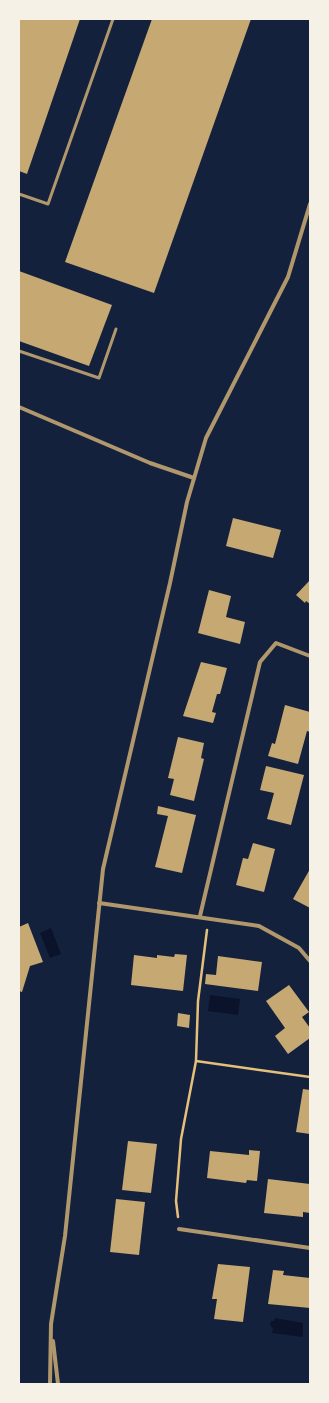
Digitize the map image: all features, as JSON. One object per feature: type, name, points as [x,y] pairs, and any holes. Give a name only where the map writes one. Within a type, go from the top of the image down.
[{"type":"street","points":[[50,1384],[51,1324],[65,1236],[103,869],[194,478],[206,438],[288,277],[310,204]]},
{"type":"street","points":[[19,407],[150,463],[194,478]]},
{"type":"street","points":[[200,916],[260,662],[276,643],[310,656]]},
{"type":"street","points":[[99,903],[200,916],[259,926],[299,948],[310,961]]},
{"type":"street","points":[[179,1230],[310,1248]]},
{"type":"street","points":[[51,1324],[58,1384]]},
{"type":"lane","points":[[19,194],[48,204],[113,19]]},
{"type":"lane","points":[[19,351],[99,378],[116,329]]},
{"type":"path","points":[[179,1230],[176,1201],[182,1138],[196,1061],[198,1001],[209,918]]},
{"type":"path","points":[[196,1061],[310,1077]]},
{"type":"water","points":[[51,928],[61,954],[50,958],[40,933]]},
{"type":"water","points":[[210,995],[240,999],[238,1015],[208,1011]]},
{"type":"water","points":[[275,1318],[303,1323],[303,1337],[272,1333],[273,1329],[270,1325],[271,1321],[274,1321]]},
{"type":"building","points":[[19,19],[80,19],[27,174],[19,171]]},
{"type":"building","points":[[152,19],[251,19],[154,293],[65,262]]},
{"type":"building","points":[[19,271],[112,305],[89,366],[19,341]]},
{"type":"building","points":[[233,518],[281,530],[273,558],[226,546]]},
{"type":"building","points":[[310,580],[310,604],[306,601],[305,603],[296,595]]},
{"type":"building","points":[[209,590],[231,596],[226,617],[245,622],[240,644],[198,633]]},
{"type":"building","points":[[201,662],[227,668],[220,694],[217,694],[212,712],[216,713],[213,723],[183,716]]},
{"type":"building","points":[[285,705],[310,712],[310,732],[307,731],[298,764],[268,756],[272,743],[275,744]]},
{"type":"building","points":[[178,737],[204,743],[201,758],[204,759],[194,801],[170,795],[174,779],[168,778]]},
{"type":"building","points":[[266,766],[304,775],[291,825],[267,819],[274,793],[260,790]]},
{"type":"building","points":[[158,806],[196,815],[182,873],[155,867],[168,816],[157,814]]},
{"type":"building","points":[[253,843],[275,849],[264,892],[236,885],[243,858],[248,859]]},
{"type":"building","points":[[310,869],[310,908],[293,899]]},
{"type":"building","points":[[28,923],[43,962],[30,966],[22,992],[19,991],[19,927]]},
{"type":"building","points":[[175,954],[187,955],[183,991],[131,985],[134,955],[157,958],[157,955],[174,957]]},
{"type":"building","points":[[218,956],[262,962],[258,991],[205,984],[206,974],[216,975]]},
{"type":"building","points":[[289,985],[309,1012],[302,1017],[310,1028],[310,1038],[288,1054],[275,1036],[285,1028],[266,1001]]},
{"type":"building","points":[[178,1013],[190,1015],[189,1028],[177,1026]]},
{"type":"building","points":[[303,1089],[310,1090],[310,1134],[296,1132]]},
{"type":"building","points":[[128,1141],[157,1144],[151,1193],[122,1190]]},
{"type":"building","points":[[249,1150],[260,1151],[257,1181],[247,1180],[246,1183],[207,1178],[210,1151],[249,1155]]},
{"type":"building","points":[[268,1179],[310,1184],[310,1213],[303,1212],[303,1217],[264,1213]]},
{"type":"building","points":[[116,1199],[145,1202],[139,1255],[110,1252]]},
{"type":"building","points":[[218,1264],[250,1267],[243,1322],[214,1319],[217,1299],[212,1299]]},
{"type":"building","points":[[273,1270],[284,1271],[283,1275],[310,1278],[310,1308],[268,1304]]}]
